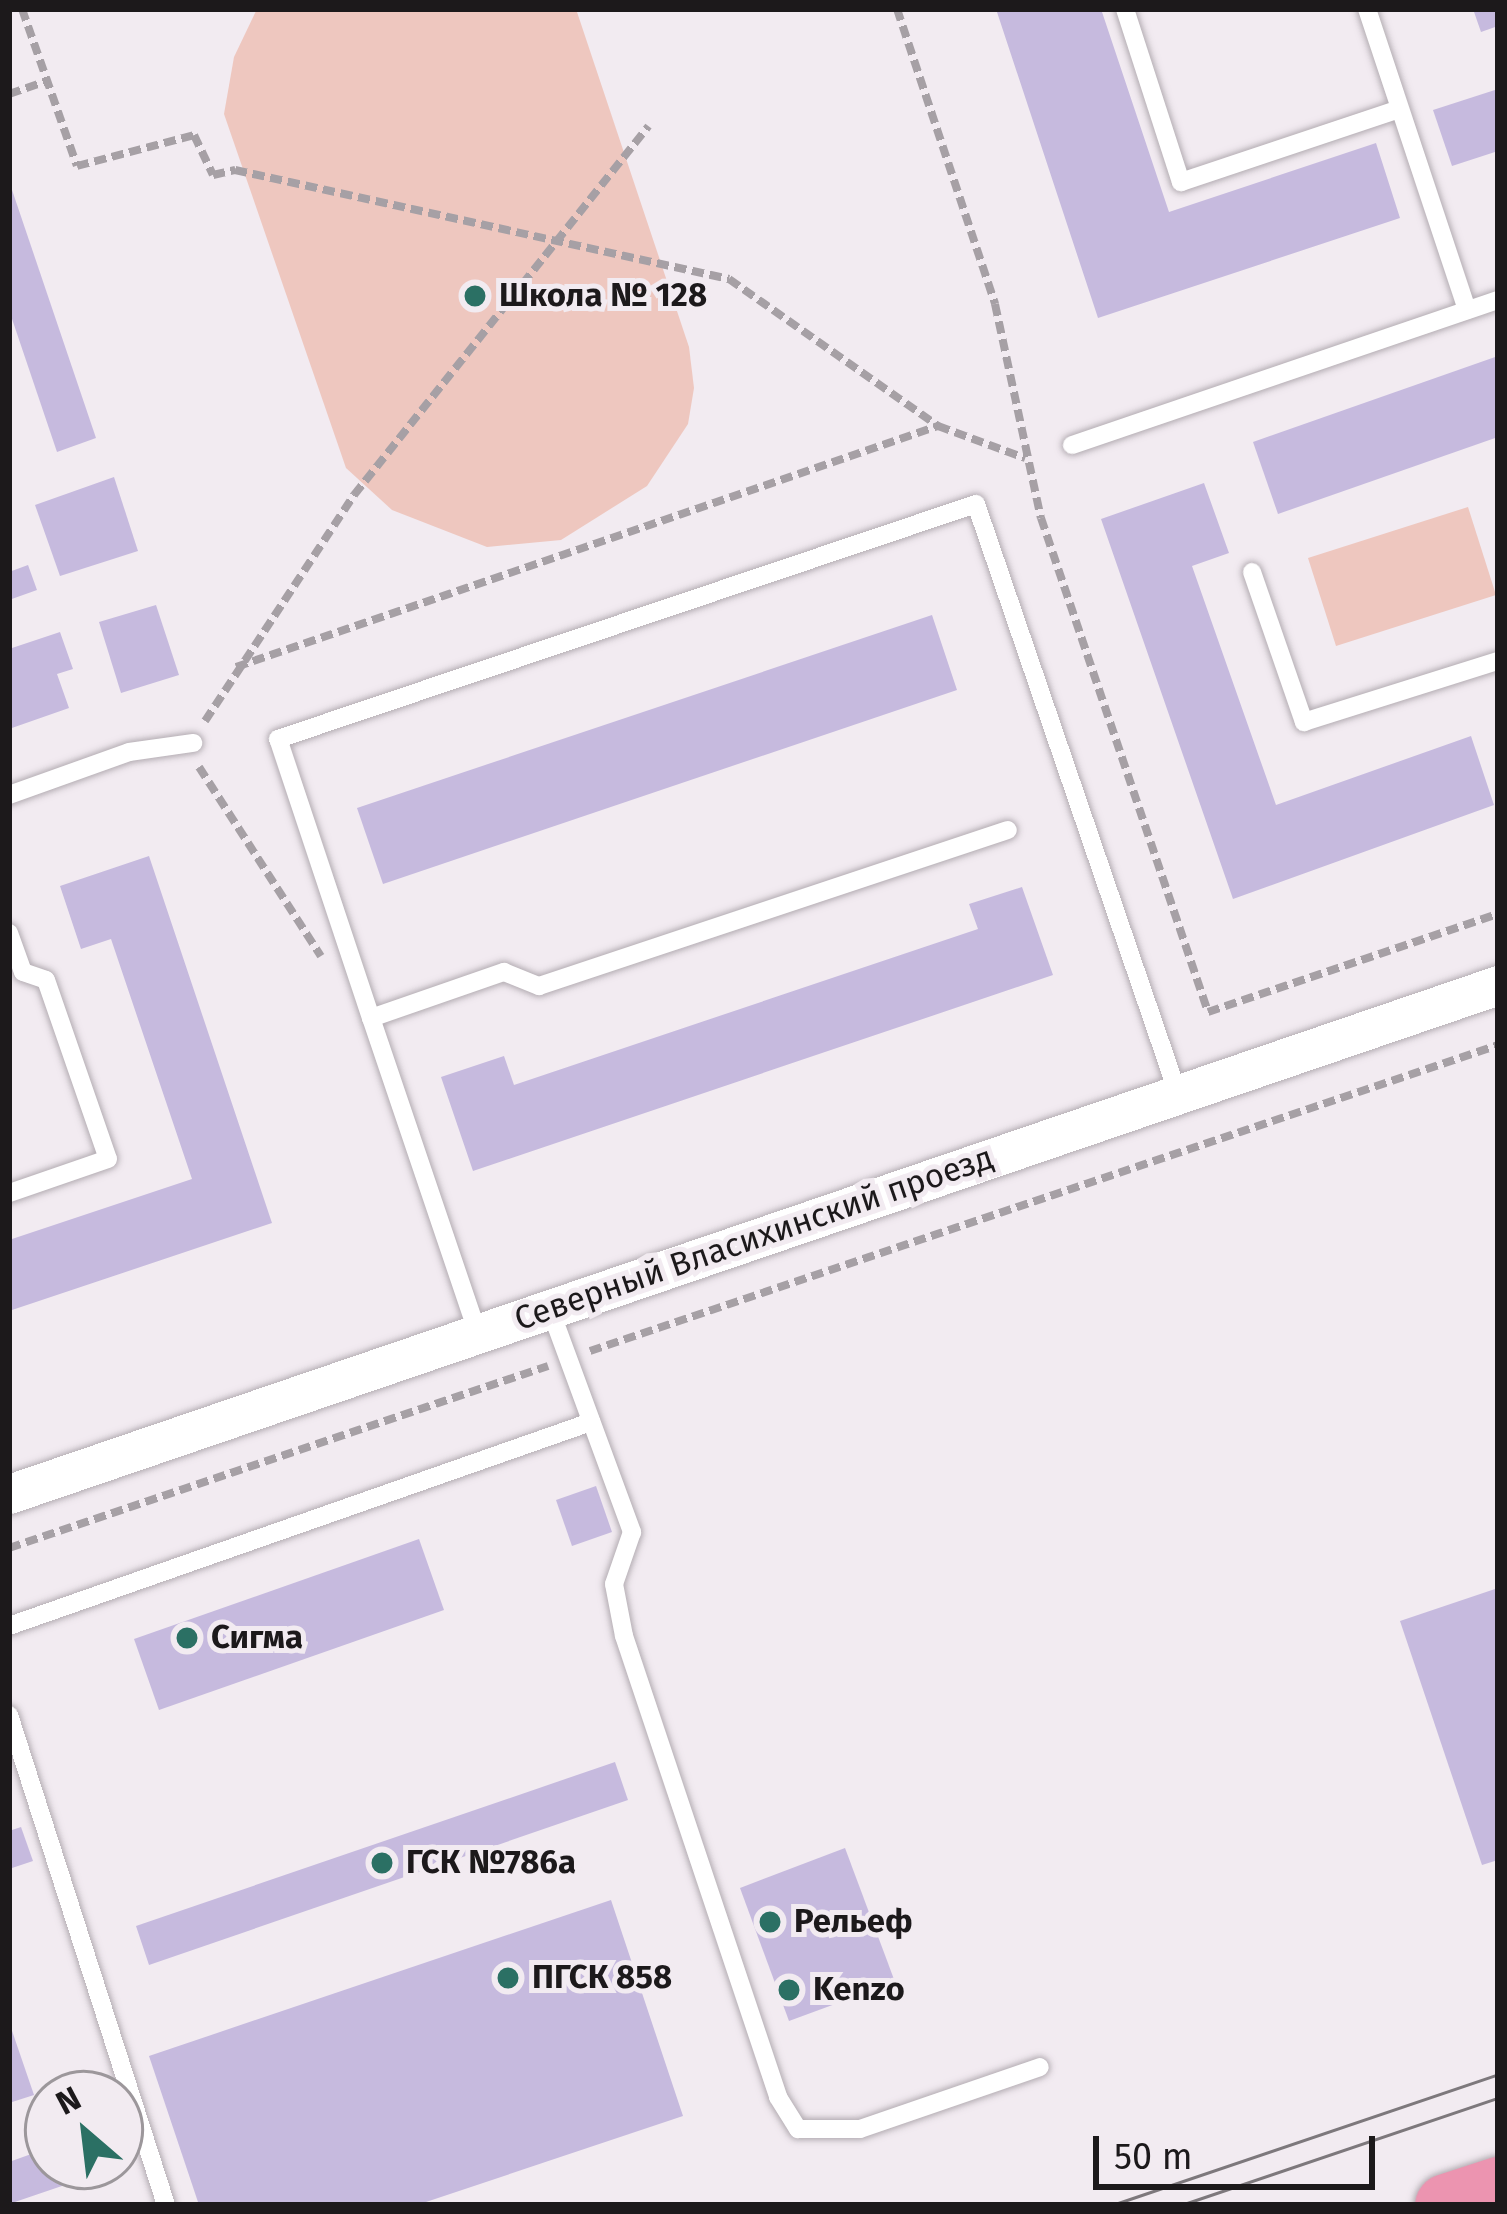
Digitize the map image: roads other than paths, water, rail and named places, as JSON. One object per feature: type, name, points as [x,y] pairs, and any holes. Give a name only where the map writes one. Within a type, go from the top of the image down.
[{"type":"highway","points":[[1446,2205],[1498,2188]]},
{"type":"street","name":"Северный Власихинский проезд","points":[[9,1494],[1498,985]]},
{"type":"lane","points":[[1124,9],[1181,182],[1399,110]]},
{"type":"lane","points":[[1367,9],[1467,310]]},
{"type":"lane","points":[[1072,445],[1498,300]]},
{"type":"lane","points":[[478,1334],[278,739],[976,504],[1178,1094]]},
{"type":"lane","points":[[1252,572],[1304,722],[1498,661]]},
{"type":"lane","points":[[9,795],[129,752],[193,743]]},
{"type":"lane","points":[[371,1018],[504,972],[539,986],[1007,830]]},
{"type":"lane","points":[[9,933],[23,972],[46,980],[108,1159],[9,1193]]},
{"type":"lane","points":[[550,1309],[632,1532],[614,1584],[624,1636],[778,2097],[798,2129],[860,2129],[1040,2067]]},
{"type":"lane","points":[[9,1626],[591,1423]]},
{"type":"lane","points":[[9,1715],[166,2205]]},
{"type":"tram line","points":[[1112,2205],[1498,2074]]},
{"type":"tram line","points":[[1181,2205],[1498,2098]]},
{"type":"place","name":"Школа № 128","points":[[475,296]]},
{"type":"place","name":"Сигма","points":[[187,1638]]},
{"type":"place","name":"ГСК №786а","points":[[382,1863]]},
{"type":"place","name":"Рельеф","points":[[770,1922]]},
{"type":"place","name":"ПГСК 858","points":[[508,1978]]},
{"type":"place","name":"Kenzo","points":[[789,1990]]}]
